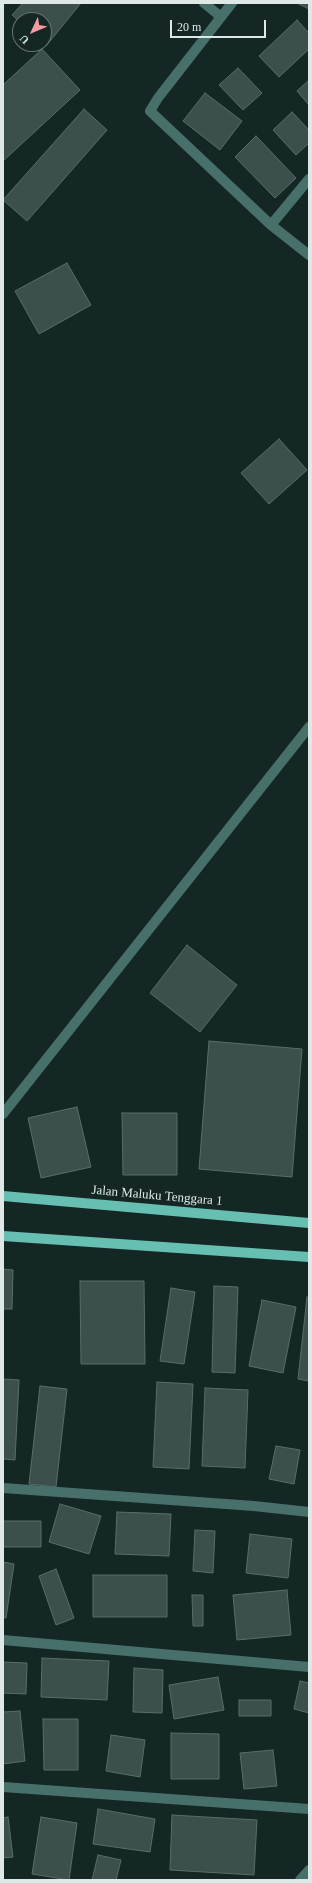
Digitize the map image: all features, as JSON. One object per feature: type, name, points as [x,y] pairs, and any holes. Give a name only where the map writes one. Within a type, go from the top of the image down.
[{"type":"main road","name":"Jalan Maluku Tenggara 1","points":[[3,1196],[309,1223]]},
{"type":"main road","points":[[3,1236],[309,1257]]},
{"type":"street","points":[[204,3],[221,17]]},
{"type":"street","points":[[232,3],[158,98],[150,111],[271,225],[309,255]]},
{"type":"street","points":[[271,225],[309,179]]},
{"type":"street","points":[[3,1114],[309,727]]},
{"type":"street","points":[[3,1488],[254,1506],[309,1512]]},
{"type":"street","points":[[3,1640],[309,1667]]},
{"type":"street","points":[[3,1788],[309,1809]]},
{"type":"street","points":[[300,1880],[309,1870]]},
{"type":"building","points":[[23,3],[81,3],[52,39],[52,12],[15,12]]},
{"type":"building","points":[[297,3],[309,3],[309,9]]},
{"type":"building","points":[[297,20],[309,33],[309,49],[279,77],[259,56]]},
{"type":"building","points":[[39,52],[45,52],[80,90],[3,161],[3,85]]},
{"type":"building","points":[[238,68],[262,93],[243,110],[219,85]]},
{"type":"building","points":[[309,80],[309,105],[297,91]]},
{"type":"building","points":[[205,93],[242,121],[220,150],[183,121]]},
{"type":"building","points":[[84,109],[107,130],[27,221],[3,200]]},
{"type":"building","points":[[292,112],[309,130],[309,143],[296,155],[273,130]]},
{"type":"building","points":[[256,136],[296,178],[275,198],[235,157]]},
{"type":"building","points":[[67,263],[91,305],[39,334],[15,291]]},
{"type":"building","points":[[279,439],[307,470],[269,504],[241,473]]},
{"type":"building","points":[[187,945],[237,985],[200,1032],[150,993]]},
{"type":"building","points":[[209,1041],[302,1049],[292,1177],[199,1169]]},
{"type":"building","points":[[77,1107],[91,1167],[41,1178],[28,1118]]},
{"type":"building","points":[[122,1113],[177,1113],[177,1175],[123,1175]]},
{"type":"building","points":[[3,1269],[13,1270],[12,1309],[3,1309]]},
{"type":"building","points":[[80,1281],[144,1281],[145,1364],[81,1364]]},
{"type":"building","points":[[214,1286],[238,1287],[235,1373],[212,1372]]},
{"type":"building","points":[[171,1288],[195,1292],[184,1364],[160,1361]]},
{"type":"building","points":[[307,1297],[309,1298],[309,1381],[298,1379]]},
{"type":"building","points":[[262,1300],[296,1307],[283,1373],[249,1366]]},
{"type":"building","points":[[3,1379],[19,1380],[15,1460],[3,1459]]},
{"type":"building","points":[[157,1382],[193,1384],[189,1469],[153,1467]]},
{"type":"building","points":[[40,1386],[67,1389],[56,1487],[29,1484]]},
{"type":"building","points":[[205,1388],[248,1390],[245,1468],[202,1466]]},
{"type":"building","points":[[276,1446],[300,1450],[294,1484],[269,1479]]},
{"type":"building","points":[[60,1504],[101,1516],[89,1554],[49,1542]]},
{"type":"building","points":[[117,1512],[171,1514],[169,1556],[115,1554]]},
{"type":"building","points":[[3,1521],[41,1521],[41,1547],[3,1547]]},
{"type":"building","points":[[195,1530],[215,1531],[213,1573],[193,1571]]},
{"type":"building","points":[[250,1534],[292,1539],[288,1578],[246,1573]]},
{"type":"building","points":[[3,1562],[14,1564],[6,1618],[3,1617]]},
{"type":"building","points":[[56,1569],[74,1618],[56,1625],[39,1576]]},
{"type":"building","points":[[93,1575],[167,1575],[167,1617],[93,1617]]},
{"type":"building","points":[[287,1590],[291,1635],[237,1640],[233,1595]]},
{"type":"building","points":[[192,1595],[203,1595],[203,1626],[193,1626]]},
{"type":"building","points":[[42,1658],[109,1661],[107,1700],[41,1697]]},
{"type":"building","points":[[3,1662],[27,1663],[26,1694],[3,1693]]},
{"type":"building","points":[[134,1668],[163,1670],[162,1713],[133,1712]]},
{"type":"building","points":[[218,1677],[224,1710],[174,1719],[169,1685]]},
{"type":"building","points":[[300,1681],[309,1683],[309,1713],[294,1709]]},
{"type":"building","points":[[239,1700],[271,1700],[271,1716],[239,1716]]},
{"type":"building","points":[[20,1711],[25,1761],[3,1764],[3,1712]]},
{"type":"building","points":[[43,1719],[78,1719],[78,1770],[44,1770]]},
{"type":"building","points":[[171,1733],[219,1734],[219,1779],[171,1779]]},
{"type":"building","points":[[111,1735],[145,1740],[140,1777],[106,1771]]},
{"type":"building","points":[[273,1750],[277,1786],[244,1789],[240,1753]]},
{"type":"building","points":[[98,1809],[155,1819],[150,1852],[93,1844]]},
{"type":"building","points":[[172,1815],[257,1820],[254,1875],[170,1870]]},
{"type":"building","points":[[8,1817],[13,1857],[3,1858],[3,1818]]},
{"type":"building","points":[[41,1817],[77,1823],[69,1880],[32,1874]]},
{"type":"building","points":[[98,1855],[121,1860],[116,1880],[92,1880]]}]
